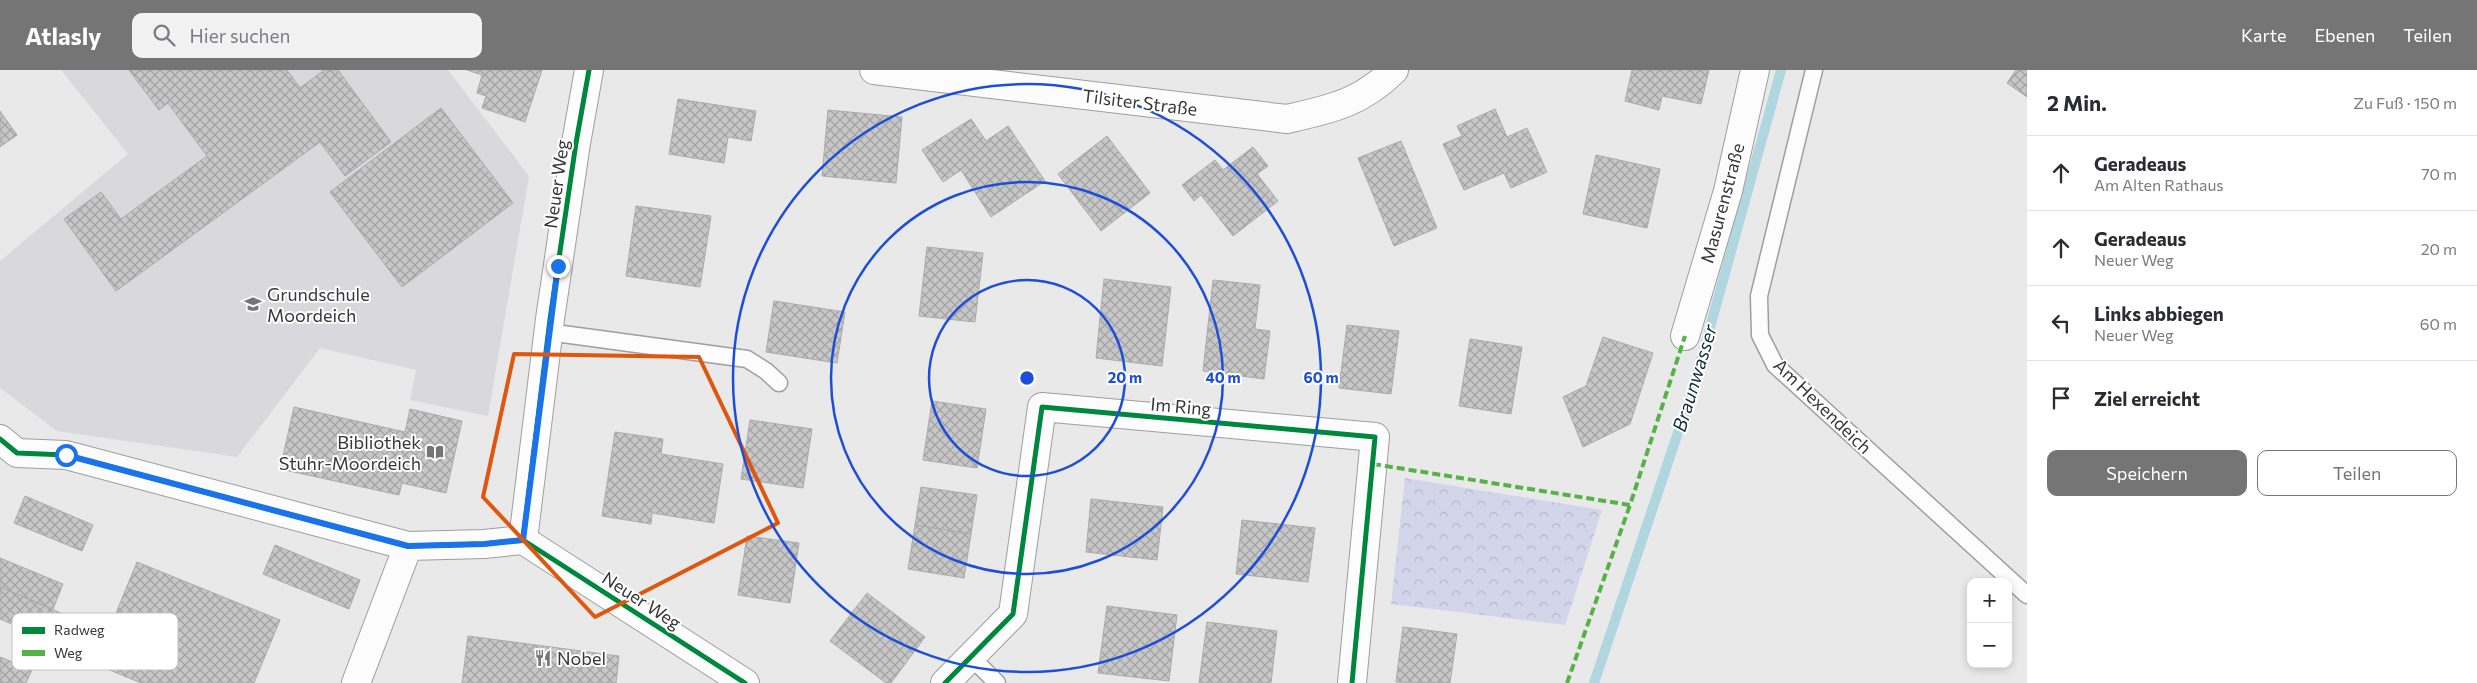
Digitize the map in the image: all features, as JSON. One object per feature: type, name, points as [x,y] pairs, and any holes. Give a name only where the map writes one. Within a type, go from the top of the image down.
[{"type":"street","name":"Neuer Weg","points":[[589,70],[576,143],[548,332],[523,540],[746,683]]},
{"type":"street","name":"Tilsiter Straße","points":[[874,70],[1287,119],[1341,106],[1365,94],[1394,70]]},
{"type":"street","name":"Masurenstraße","points":[[1685,336],[1728,191],[1755,70]]},
{"type":"street","name":"Im Ring","points":[[945,683],[1013,614],[1042,407],[1375,437],[1352,683]]},
{"type":"street","points":[[6,452],[66,455],[408,546],[484,544],[523,540]]},
{"type":"street","points":[[356,683],[408,546]]},
{"type":"lane","name":"Am Hexendeich","points":[[1814,70],[1759,296],[1760,336],[1775,365],[2027,596]]},
{"type":"lane","points":[[548,332],[747,359],[766,371],[779,384]]},
{"type":"lane","points":[[971,657],[998,683]]},
{"type":"highlighted area","points":[[514,354],[699,357],[778,523],[595,617],[483,497]]},
{"type":"shaded area","name":"Grundschule Moordeich","points":[[61,70],[448,70],[529,176],[488,416],[410,400],[416,370],[320,348],[237,457],[57,431],[0,388],[0,261],[128,154]]},
{"type":"green space","points":[[1405,478],[1602,510],[1565,625],[1391,604]]},
{"type":"building","points":[[129,70],[287,70],[300,88],[324,70],[338,70],[391,142],[345,176],[320,142],[116,291],[64,219],[101,192],[121,219],[207,156],[168,103],[159,110]]},
{"type":"building","points":[[467,70],[542,70],[525,122],[482,108],[486,96],[477,93],[482,75]]},
{"type":"building","points":[[1632,70],[1709,70],[1701,104],[1662,96],[1659,110],[1625,101]]},
{"type":"building","points":[[2016,70],[2027,70],[2027,97],[2007,83]]},
{"type":"building","points":[[678,99],[756,111],[751,141],[728,137],[724,163],[669,154]]},
{"type":"building","points":[[441,108],[513,203],[402,287],[330,192]]},
{"type":"building","points":[[1495,109],[1507,137],[1527,128],[1547,172],[1511,188],[1504,173],[1464,190],[1443,144],[1462,136],[1457,126]]},
{"type":"building","points":[[828,110],[902,117],[896,183],[822,176]]},
{"type":"building","points":[[0,111],[17,135],[0,147]]},
{"type":"building","points":[[971,119],[986,141],[1008,126],[1045,181],[991,217],[961,170],[943,182],[922,150]]},
{"type":"building","points":[[1107,136],[1150,193],[1101,231],[1058,174]]},
{"type":"building","points":[[1401,141],[1437,228],[1394,246],[1358,158]]},
{"type":"building","points":[[1253,147],[1268,166],[1257,174],[1278,201],[1233,236],[1201,195],[1194,201],[1182,185],[1215,160],[1223,170]]},
{"type":"building","points":[[1596,155],[1660,169],[1647,228],[1583,214]]},
{"type":"building","points":[[636,206],[711,216],[700,287],[626,276]]},
{"type":"building","points":[[927,247],[983,253],[975,322],[919,316]]},
{"type":"building","points":[[1104,279],[1171,287],[1162,366],[1096,358]]},
{"type":"building","points":[[1213,280],[1260,285],[1255,329],[1270,331],[1264,379],[1203,371]]},
{"type":"building","points":[[774,301],[845,312],[837,363],[766,352]]},
{"type":"building","points":[[1347,325],[1399,331],[1391,394],[1339,388]]},
{"type":"building","points":[[1603,337],[1653,353],[1630,424],[1583,447],[1563,397],[1586,386]]},
{"type":"building","points":[[1470,339],[1522,347],[1511,414],[1459,406]]},
{"type":"building","points":[[932,401],[986,409],[977,468],[923,460]]},
{"type":"building","points":[[294,407],[405,432],[410,409],[462,421],[446,493],[402,483],[399,495],[280,469]]},
{"type":"building","points":[[750,420],[812,429],[803,488],[741,479]]},
{"type":"building","points":[[615,432],[663,439],[661,454],[723,464],[714,523],[652,513],[651,524],[602,516]]},
{"type":"building","points":[[921,487],[977,495],[971,534],[915,525]]},
{"type":"building","points":[[25,496],[93,525],[82,551],[14,523]]},
{"type":"building","points":[[1091,499],[1163,507],[1157,560],[1086,552]]},
{"type":"building","points":[[1242,520],[1315,528],[1308,582],[1236,574]]},
{"type":"building","points":[[915,525],[971,534],[964,578],[908,569]]},
{"type":"building","points":[[747,536],[799,543],[790,603],[738,595]]},
{"type":"building","points":[[275,545],[360,580],[349,609],[263,574]]},
{"type":"building","points":[[0,558],[63,584],[53,609],[0,587]]},
{"type":"building","points":[[137,562],[280,620],[254,683],[141,683],[110,670],[178,670],[178,613],[116,613]]},
{"type":"building","points":[[0,587],[61,613],[12,613],[12,624],[0,619]]},
{"type":"building","points":[[867,593],[925,637],[891,683],[886,683],[830,641]]},
{"type":"building","points":[[1107,606],[1177,615],[1169,681],[1098,673]]},
{"type":"building","points":[[1207,622],[1277,631],[1271,683],[1199,683]]},
{"type":"building","points":[[1403,627],[1457,634],[1450,683],[1396,682]]},
{"type":"building","points":[[468,636],[619,656],[616,683],[462,683]]},
{"type":"building","points":[[0,657],[12,662],[12,670],[32,670],[26,683],[0,683]]},
{"type":"waterway","name":"Braunwasser","points":[[1594,683],[1695,382],[1781,70]]},
{"type":"marked path","points":[[1373,464],[1630,505],[1685,336]]},
{"type":"marked path","points":[[1567,683],[1630,505]]},
{"type":"cycle path","points":[[523,540],[550,319],[576,143],[589,70]]},
{"type":"cycle path","points":[[945,683],[1013,614],[1042,407],[1375,437],[1352,683]]},
{"type":"cycle path","points":[[0,439],[17,453],[66,455],[408,546],[484,544],[523,540],[745,683]]},
{"type":"place","name":"Grundschule Moordeich","points":[[253,304]]},
{"type":"place","name":"Bibliothek Stuhr-Moordeich","points":[[435,452]]},
{"type":"place","name":"Nobel","points":[[543,658]]},
{"type":"route","points":[[66,455],[408,546],[484,544],[523,540],[548,332],[558,266]]}]
